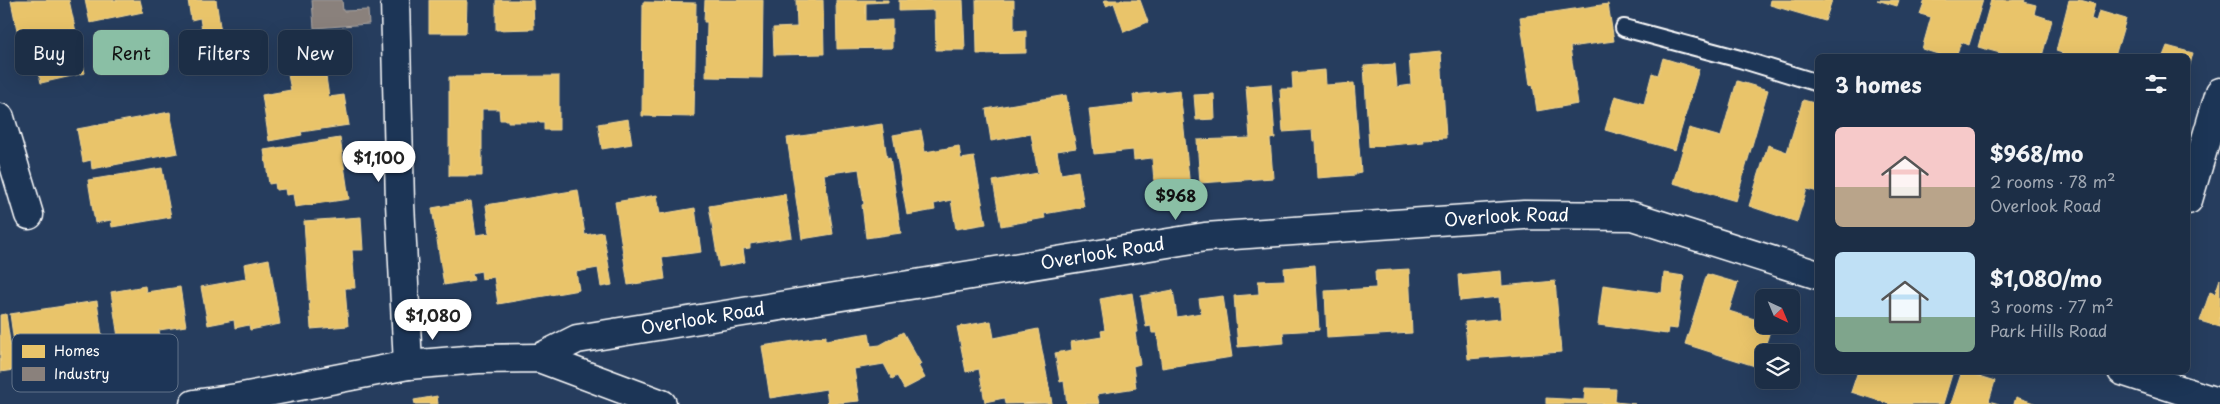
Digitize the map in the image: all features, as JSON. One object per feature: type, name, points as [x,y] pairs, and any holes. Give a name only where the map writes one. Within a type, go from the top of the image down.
[{"type":"street","points":[[396,0],[400,203],[408,364]]},
{"type":"street","points":[[2190,192],[2220,92]]},
{"type":"street","points":[[0,118],[29,215]]},
{"type":"street","name":"Overlook Road","points":[[539,358],[577,339],[1205,238],[1514,216],[1632,216],[1815,274]]},
{"type":"street","points":[[194,404],[237,398],[408,364],[478,359],[539,358],[662,404]]},
{"type":"street","points":[[2135,374],[2220,403]]},
{"type":"lane","points":[[1624,28],[1740,59],[1815,82]]},
{"type":"building: Homes","points":[[69,0],[76,30],[17,30],[11,1]]},
{"type":"building: Homes","points":[[85,0],[140,0],[143,12],[90,23]]},
{"type":"building: Homes","points":[[188,0],[216,0],[221,30],[202,30],[200,18],[191,20]]},
{"type":"building: Homes","points":[[429,0],[467,0],[466,33],[429,33]]},
{"type":"building: Homes","points":[[496,0],[533,0],[534,29],[496,30]]},
{"type":"building: Homes","points":[[705,0],[763,0],[762,78],[706,77],[707,22],[704,22]]},
{"type":"building: Homes","points":[[796,0],[823,0],[824,54],[774,55],[773,28],[797,27]]},
{"type":"building: Homes","points":[[836,0],[888,0],[888,2],[866,3],[866,21],[892,20],[892,48],[837,49]]},
{"type":"building: Homes","points":[[899,0],[963,0],[965,50],[936,50],[935,10],[899,11]]},
{"type":"building: Homes","points":[[976,0],[1014,0],[1014,31],[1026,30],[1026,53],[977,54]]},
{"type":"building: Homes","points":[[1104,0],[1140,0],[1148,22],[1124,32],[1114,3],[1106,6]]},
{"type":"building: Homes","points":[[1771,0],[1832,0],[1825,21],[1770,5]]},
{"type":"building: Homes","points":[[1877,0],[1899,0],[1897,6]]},
{"type":"building: Homes","points":[[1925,0],[1983,0],[1969,45],[1961,42],[1957,54],[1938,54],[1922,49],[1931,17],[1920,14]]},
{"type":"building: Homes","points":[[1991,0],[2025,0],[2024,2],[2036,5],[2034,14],[2052,20],[2043,54],[2004,54],[1978,47]]},
{"type":"building: Homes","points":[[2069,0],[2080,0],[2095,4],[2091,19],[2096,21],[2099,11],[2126,19],[2116,54],[2062,54],[2056,51]]},
{"type":"building: Homes","points":[[643,2],[696,3],[694,117],[642,116]]},
{"type":"building: Homes","points":[[1608,4],[1614,41],[1570,47],[1578,104],[1537,111],[1533,85],[1530,85],[1520,17]]},
{"type":"building: Homes","points":[[2167,46],[2193,53],[2190,64],[2190,54],[2164,54]]},
{"type":"building: Homes","points":[[1441,52],[1446,138],[1423,139],[1424,142],[1369,147],[1364,66],[1395,64],[1397,87],[1411,85],[1409,55]]},
{"type":"building: Homes","points":[[1663,58],[1699,69],[1675,150],[1605,130],[1615,96],[1644,104],[1652,73],[1658,75]]},
{"type":"building: Homes","points":[[1325,70],[1326,85],[1354,83],[1361,172],[1356,173],[1356,175],[1318,178],[1316,141],[1313,141],[1312,130],[1283,132],[1280,89],[1293,89],[1292,73]]},
{"type":"building: Homes","points":[[39,75],[76,75],[41,83]]},
{"type":"building: Homes","points":[[288,75],[326,75],[329,97],[344,95],[349,125],[301,132],[302,135],[269,141],[262,95],[291,90]]},
{"type":"building: Homes","points":[[559,76],[559,130],[544,130],[544,122],[508,122],[508,120],[500,120],[499,109],[482,109],[482,176],[449,176],[449,77]]},
{"type":"building: Homes","points":[[1737,81],[1768,90],[1736,201],[1673,183],[1689,128],[1721,137]]},
{"type":"building: Homes","points":[[1271,84],[1275,138],[1270,139],[1273,178],[1200,183],[1197,140],[1250,138],[1246,86]]},
{"type":"building: Homes","points":[[1180,90],[1190,188],[1155,192],[1152,158],[1134,160],[1133,150],[1094,154],[1089,109],[1134,104],[1133,95]]},
{"type":"building: Homes","points":[[1214,94],[1215,119],[1196,120],[1194,95]]},
{"type":"building: Homes","points":[[1066,95],[1076,148],[1057,151],[1061,174],[1078,171],[1084,207],[1044,214],[1045,218],[1001,226],[993,181],[1038,173],[1031,134],[991,141],[986,109]]},
{"type":"building: Homes","points":[[1803,100],[1815,103],[1815,191],[1807,189],[1797,222],[1749,206],[1768,145],[1787,152]]},
{"type":"building: Homes","points":[[170,112],[178,153],[92,169],[91,160],[83,162],[77,129]]},
{"type":"building: Homes","points":[[628,119],[632,144],[602,149],[598,124]]},
{"type":"building: Homes","points":[[882,124],[887,158],[890,157],[901,233],[866,238],[859,169],[824,174],[833,234],[802,239],[787,138]]},
{"type":"building: Homes","points":[[921,130],[925,152],[959,146],[961,159],[974,157],[986,224],[956,229],[951,200],[934,204],[935,210],[907,215],[893,135]]},
{"type":"building: Homes","points":[[340,138],[349,199],[295,207],[293,194],[286,195],[285,189],[276,190],[275,183],[269,184],[264,150]]},
{"type":"building: Homes","points":[[162,168],[171,217],[112,227],[111,220],[95,223],[88,180]]},
{"type":"building: Homes","points":[[578,190],[585,235],[603,232],[612,285],[601,287],[598,268],[576,272],[579,290],[498,304],[494,277],[482,279],[481,271],[472,273],[474,280],[444,285],[432,208],[471,201],[476,235],[490,233],[486,205]]},
{"type":"building: Homes","points":[[785,194],[792,237],[750,244],[750,248],[743,249],[745,262],[719,267],[709,206]]},
{"type":"building: Homes","points":[[657,195],[660,214],[695,208],[701,252],[662,257],[665,279],[628,285],[615,202]]},
{"type":"building: Homes","points":[[361,217],[363,250],[352,250],[355,288],[345,288],[348,326],[311,329],[304,221]]},
{"type":"building: Homes","points":[[269,259],[280,324],[250,330],[249,325],[235,328],[234,320],[208,325],[201,287],[246,279],[244,264]]},
{"type":"building: Homes","points":[[1315,265],[1319,330],[1283,332],[1284,343],[1238,347],[1234,296],[1259,294],[1258,281],[1285,280],[1284,268]]},
{"type":"building: Homes","points":[[1409,269],[1412,333],[1327,338],[1325,291],[1376,288],[1375,271]]},
{"type":"building: Homes","points":[[1501,271],[1502,286],[1555,281],[1561,352],[1468,359],[1465,322],[1501,319],[1499,297],[1460,301],[1458,275]]},
{"type":"building: Homes","points":[[1664,273],[1684,276],[1677,329],[1668,328],[1667,334],[1598,325],[1603,285],[1662,293]]},
{"type":"building: Homes","points":[[1707,274],[1738,283],[1729,311],[1755,319],[1755,334],[1769,334],[1766,344],[1755,344],[1755,366],[1685,344]]},
{"type":"building: Homes","points":[[2220,279],[2220,327],[2200,321],[2210,292],[2215,294]]},
{"type":"building: Homes","points":[[145,286],[146,292],[180,287],[186,326],[159,330],[160,334],[118,334],[111,292]]},
{"type":"building: Homes","points":[[1173,290],[1177,317],[1201,313],[1199,299],[1223,296],[1232,357],[1162,368],[1157,333],[1152,333],[1151,326],[1146,327],[1141,296]]},
{"type":"building: Homes","points":[[1132,293],[1138,332],[1135,333],[1140,364],[1133,366],[1136,388],[1097,394],[1099,404],[1067,404],[1064,381],[1060,382],[1055,353],[1072,350],[1071,342],[1102,337],[1101,331],[1105,330],[1100,299]]},
{"type":"building: Homes","points":[[97,301],[102,334],[13,334],[10,314]]},
{"type":"building: Homes","points":[[6,314],[12,356],[12,370],[0,372],[0,315]]},
{"type":"building: Homes","points":[[991,321],[994,338],[1038,329],[1052,403],[1005,404],[1004,398],[985,402],[979,369],[966,372],[957,327]]},
{"type":"building: Homes","points":[[903,332],[921,364],[918,365],[925,378],[904,389],[897,376],[892,379],[884,364],[854,369],[859,401],[828,404],[826,389],[770,398],[762,346],[826,336],[826,340],[869,333],[871,346],[880,345]]},
{"type":"building: Homes","points":[[1857,374],[1952,374],[1943,404],[1889,404],[1851,392]]},
{"type":"building: Homes","points":[[1961,374],[1972,374],[1995,381],[1989,401],[1999,404],[1951,404]]},
{"type":"building: Homes","points":[[1585,388],[1616,389],[1615,402],[1635,404],[1546,404],[1546,398],[1584,400]]},
{"type":"building: Homes","points":[[437,396],[438,404],[415,404],[414,400]]},
{"type":"building: Homes","points":[[2016,397],[2037,404],[2014,404]]},
{"type":"building: Industry","points":[[312,0],[342,0],[343,11],[368,10],[369,24],[314,28]]}]
